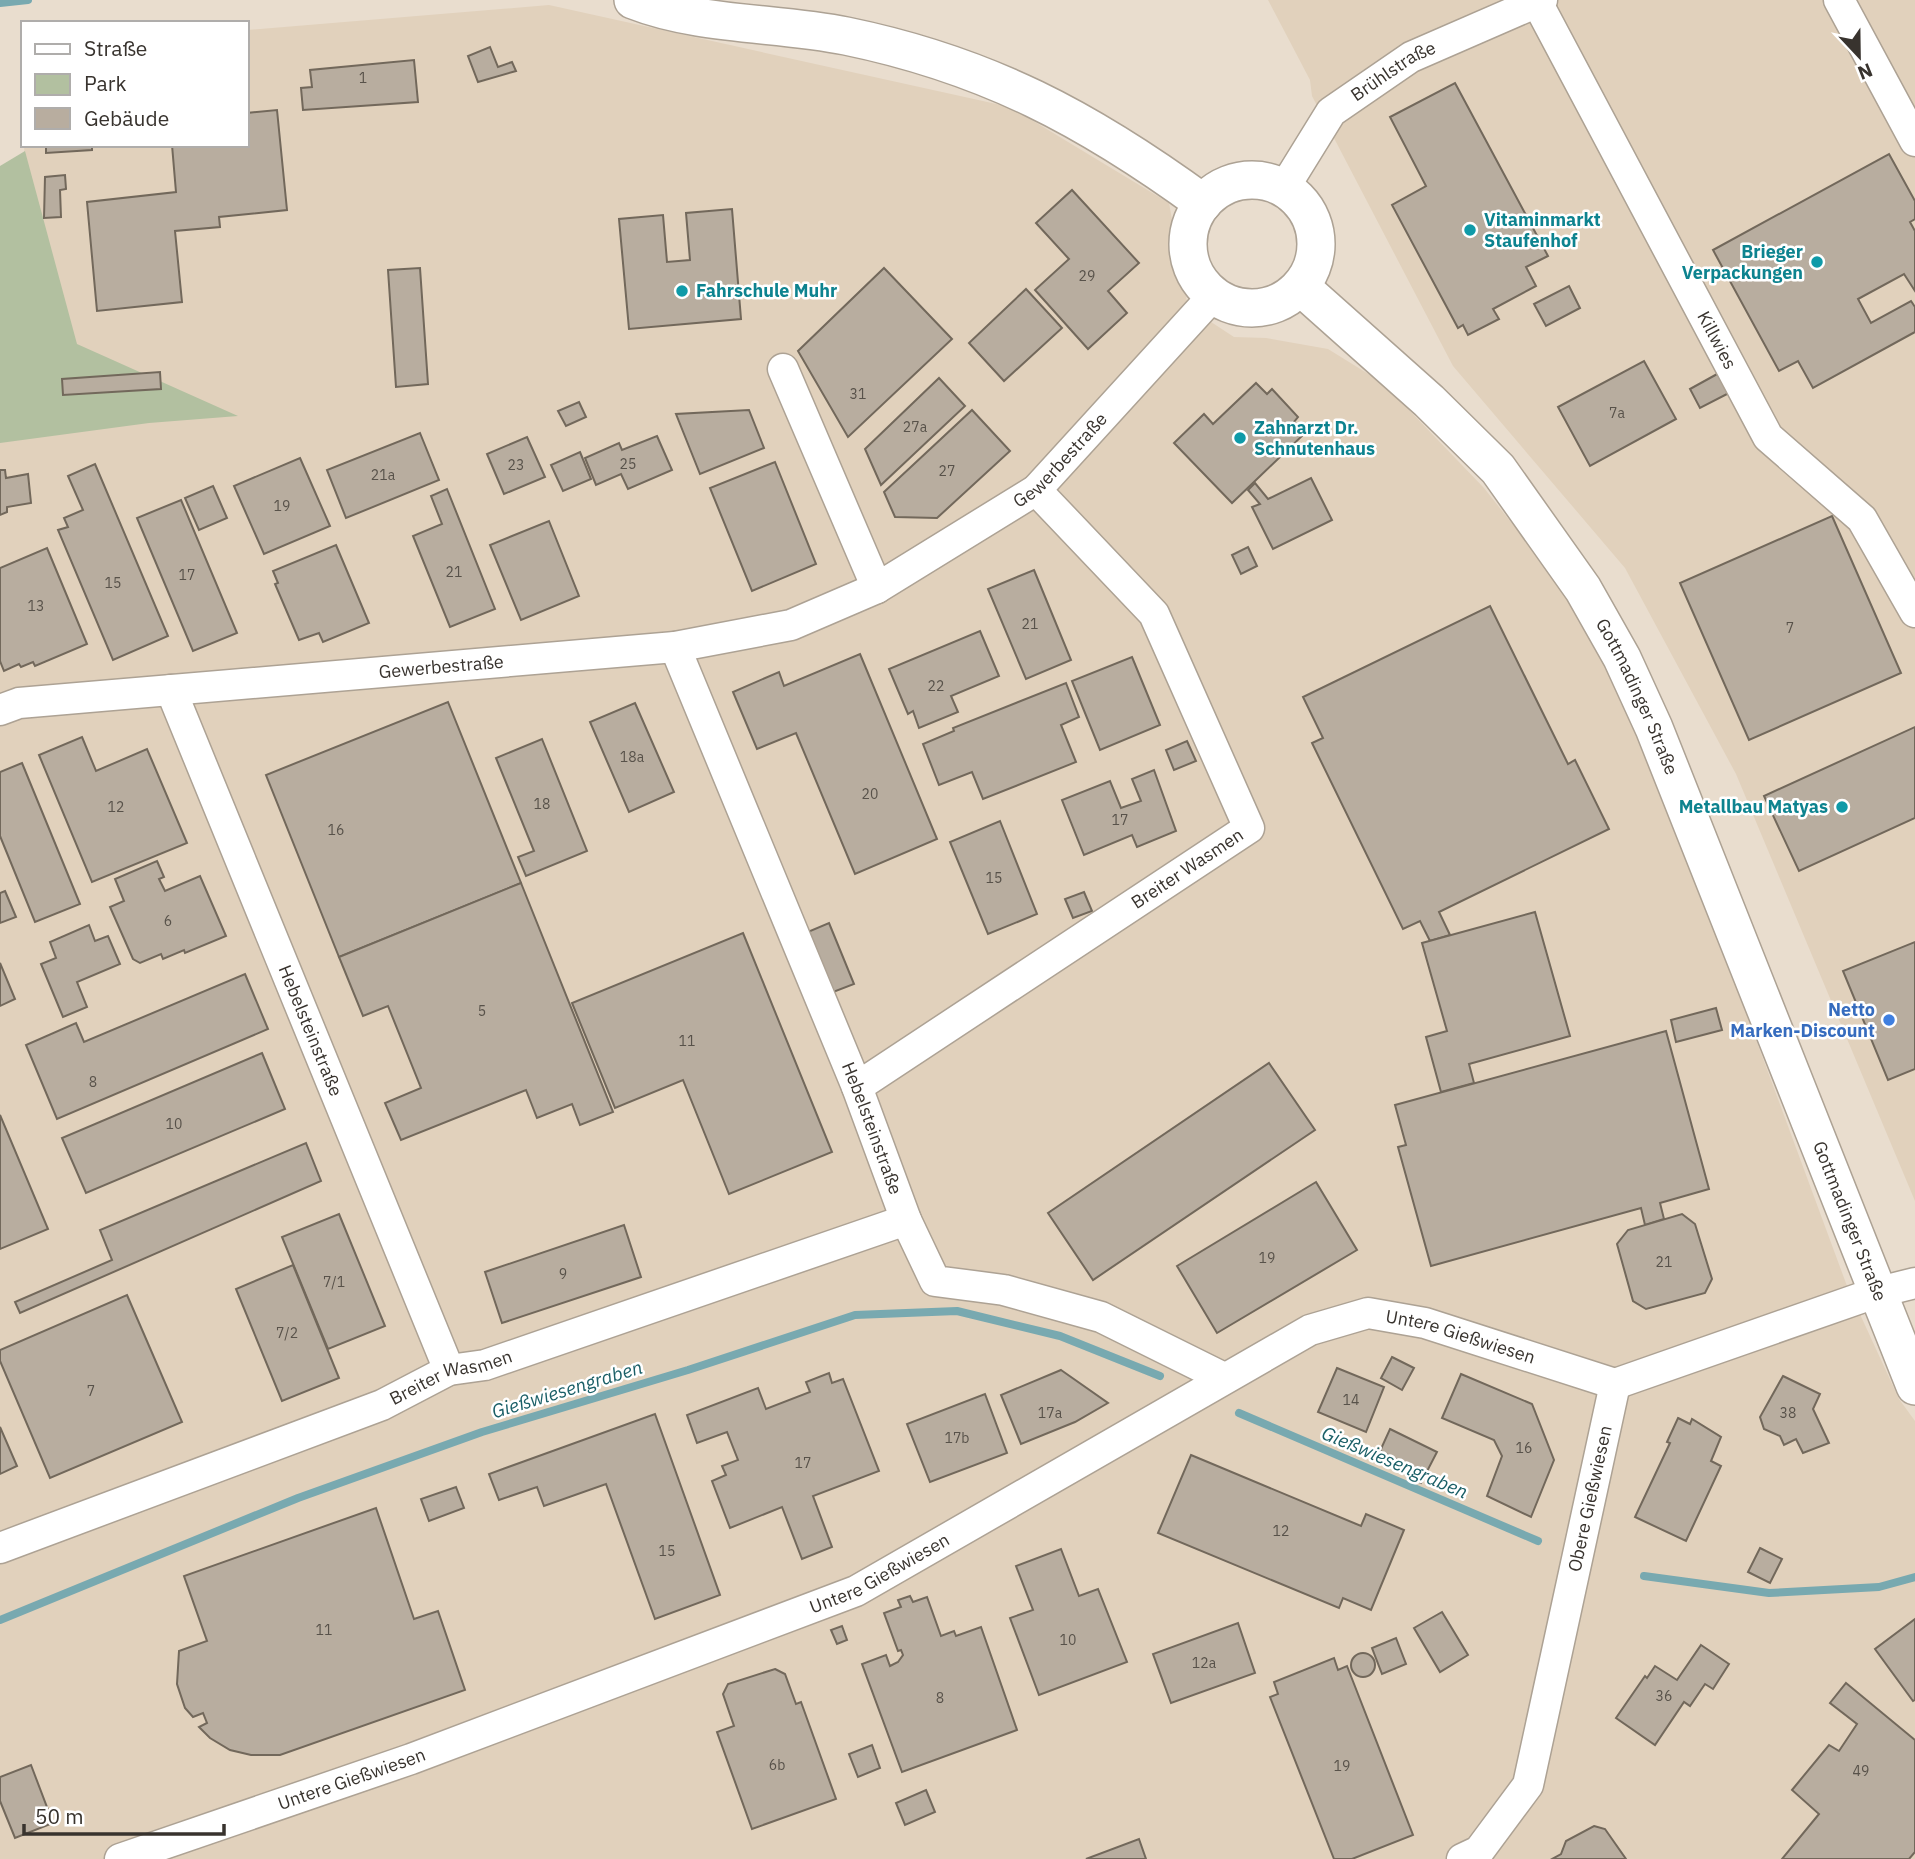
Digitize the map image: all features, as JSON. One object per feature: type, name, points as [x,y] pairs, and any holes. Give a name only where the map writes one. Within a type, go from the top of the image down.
[{"type":"main road","points":[[632,0],[677,12],[845,36],[912,52],[975,73],[1058,108],[1090,126],[1203,203]]},
{"type":"main road","points":[[1264,180],[1284,188],[1299,200],[1310,216],[1316,234],[1314,262],[1301,287],[1283,301],[1262,308],[1240,308],[1213,296],[1202,285],[1191,266],[1187,244],[1191,222],[1203,203],[1220,188],[1241,181],[1264,180]]},
{"type":"main road","name":"Gottmadinger Straße","points":[[1301,287],[1429,401],[1498,469],[1583,589],[1622,658],[1654,728],[1875,1293],[1915,1386]]},
{"type":"street","points":[[1839,0],[1915,141]]},
{"type":"street","name":"Brühlstraße","points":[[1284,188],[1331,112],[1411,57],[1539,1]]},
{"type":"street","name":"Killwies","points":[[1539,1],[1768,437],[1863,519],[1915,612]]},
{"type":"street","name":"Gewerbestraße","points":[[0,710],[19,703],[675,647],[791,625],[877,588],[1036,490],[1213,296]]},
{"type":"street","points":[[783,369],[877,588]]},
{"type":"street","name":"Breiter Wasmen","points":[[857,1087],[1249,828],[1154,614],[1036,490]]},
{"type":"street","name":"Hebelsteinstraße","points":[[675,647],[857,1087],[906,1220],[935,1281],[1004,1290],[1101,1317],[1224,1378]]},
{"type":"street","name":"Hebelsteinstraße","points":[[172,690],[449,1370]]},
{"type":"street","name":"Breiter Wasmen","points":[[0,1548],[382,1405],[449,1370],[485,1365],[906,1220]]},
{"type":"street","points":[[1615,1384],[1875,1293],[1915,1283]]},
{"type":"street","name":"Untere Gießwiesen","points":[[120,1859],[411,1759],[856,1591],[1310,1330],[1368,1313],[1425,1323],[1615,1384]]},
{"type":"street","name":"Obere Gießwiesen","points":[[1462,1859],[1479,1851],[1528,1785],[1615,1384]]},
{"type":"shaded area","points":[[1268,0],[1915,0],[1915,1201],[1736,774],[1625,568],[1453,366],[1312,96],[1310,80]]},
{"type":"shaded area","points":[[549,5],[1010,107],[1169,203],[1188,307],[1234,337],[1266,338],[1328,349],[1383,383],[1484,488],[1562,587],[1648,747],[1847,1286],[1899,1399],[1915,1421],[1915,1859],[0,1859],[0,395],[36,352],[24,147],[248,147],[248,30]]},
{"type":"green space","points":[[25,151],[77,344],[238,416],[149,423],[0,443],[0,166]]},
{"type":"building","points":[[490,47],[498,67],[512,62],[516,71],[478,82],[468,56]]},
{"type":"building","points":[[414,60],[418,102],[303,110],[301,88],[312,87],[310,70]]},
{"type":"building","name":"Vitaminmarkt Staufenhof","points":[[1455,83],[1548,256],[1526,267],[1536,286],[1493,309],[1499,319],[1468,335],[1463,325],[1458,328],[1392,205],[1426,186],[1390,117]]},
{"type":"building","points":[[277,110],[287,210],[219,217],[220,227],[175,231],[182,302],[97,311],[87,202],[176,192],[172,147],[248,147],[248,113]]},
{"type":"building","points":[[46,147],[92,147],[92,150],[46,153]]},
{"type":"building","name":"Brieger Verpackungen","points":[[1889,154],[1915,201],[1915,219],[1910,222],[1915,231],[1915,291],[1904,274],[1858,299],[1871,323],[1911,301],[1915,307],[1915,332],[1813,388],[1798,361],[1779,371],[1713,250]]},
{"type":"building","points":[[65,175],[66,189],[60,190],[61,217],[44,218],[45,177]]},
{"type":"building","points":[[1072,190],[1139,263],[1108,291],[1127,313],[1088,349],[1035,290],[1069,259],[1036,223]]},
{"type":"building","name":"Fahrschule Muhr","points":[[732,209],[741,319],[629,329],[619,219],[663,215],[667,262],[690,260],[686,213]]},
{"type":"building","points":[[420,268],[428,384],[396,387],[388,270]]},
{"type":"building","points":[[884,268],[952,339],[848,437],[798,351]]},
{"type":"building","points":[[1569,286],[1580,308],[1546,326],[1534,304]]},
{"type":"building","points":[[1026,289],[1062,328],[1004,381],[969,343]]},
{"type":"building","points":[[1644,361],[1676,419],[1590,466],[1558,407]]},
{"type":"building","points":[[160,372],[161,389],[63,395],[62,379]]},
{"type":"building","points":[[1719,373],[1729,393],[1700,408],[1690,389]]},
{"type":"building","points":[[939,378],[965,406],[881,485],[865,449]]},
{"type":"building","name":"Zahnarzt Dr. Schnutenhaus","points":[[1256,383],[1267,394],[1272,389],[1298,417],[1294,422],[1305,433],[1232,503],[1174,443],[1204,414],[1213,424]]},
{"type":"building","points":[[579,402],[586,417],[566,426],[558,411]]},
{"type":"building","points":[[749,410],[764,448],[700,474],[676,414]]},
{"type":"building","points":[[972,410],[1010,451],[937,518],[895,517],[884,492]]},
{"type":"building","points":[[420,433],[439,480],[346,518],[327,470]]},
{"type":"building","points":[[657,436],[672,470],[628,489],[621,474],[596,485],[585,458],[619,443],[622,450]]},
{"type":"building","points":[[527,437],[545,477],[504,494],[487,454]]},
{"type":"building","points":[[580,452],[591,479],[563,491],[551,465]]},
{"type":"building","points":[[300,458],[330,526],[264,554],[234,486]]},
{"type":"building","points":[[775,462],[816,564],[752,591],[710,488]]},
{"type":"building","points":[[95,464],[168,636],[113,660],[58,530],[68,527],[64,518],[83,510],[68,476]]},
{"type":"building","points":[[0,470],[5,470],[6,478],[28,474],[31,503],[7,507],[7,512],[0,515]]},
{"type":"building","points":[[1311,478],[1332,520],[1273,549],[1252,507],[1260,504],[1248,490],[1255,483],[1268,499]]},
{"type":"building","points":[[213,486],[227,518],[199,530],[185,498]]},
{"type":"building","points":[[447,489],[495,609],[450,627],[413,536],[442,524],[431,496]]},
{"type":"building","points":[[181,500],[237,633],[193,651],[137,518]]},
{"type":"building","points":[[1832,516],[1901,673],[1749,740],[1680,583]]},
{"type":"building","points":[[549,521],[579,596],[521,620],[490,545]]},
{"type":"building","points":[[336,545],[369,623],[323,642],[319,633],[299,640],[275,584],[278,583],[273,571]]},
{"type":"building","points":[[1248,547],[1257,566],[1241,574],[1232,555]]},
{"type":"building","points":[[47,548],[87,644],[35,666],[33,662],[21,667],[19,664],[4,671],[0,661],[0,568]]},
{"type":"building","points":[[1034,570],[1071,660],[1026,679],[988,589]]},
{"type":"building","points":[[1490,606],[1568,764],[1575,760],[1609,829],[1439,912],[1450,935],[1430,941],[1420,921],[1403,929],[1312,743],[1323,738],[1303,697]]},
{"type":"building","points":[[980,631],[999,676],[951,696],[958,712],[919,728],[913,711],[908,714],[889,669]]},
{"type":"building","points":[[860,654],[937,839],[855,874],[796,733],[757,749],[733,692],[779,672],[784,686]]},
{"type":"building","points":[[1132,657],[1160,725],[1100,750],[1072,681]]},
{"type":"building","points":[[1066,683],[1079,717],[1061,725],[1076,762],[983,799],[972,772],[939,785],[923,744],[954,731],[953,728]]},
{"type":"building","points":[[448,702],[521,883],[339,957],[266,775]]},
{"type":"building","points":[[635,703],[674,792],[629,812],[590,722]]},
{"type":"building","name":"Metallbau Matyas","points":[[1915,727],[1915,818],[1799,871],[1764,796]]},
{"type":"building","points":[[82,737],[96,771],[147,749],[187,843],[92,882],[39,755]]},
{"type":"building","points":[[542,739],[587,851],[526,876],[518,857],[534,851],[496,758]]},
{"type":"building","points":[[1187,741],[1196,761],[1174,770],[1166,750]]},
{"type":"building","points":[[22,763],[80,904],[35,922],[0,836],[0,772]]},
{"type":"building","points":[[1154,770],[1176,831],[1137,847],[1132,835],[1084,855],[1062,800],[1110,781],[1121,808],[1141,801],[1132,779]]},
{"type":"building","points":[[1000,821],[1037,914],[988,934],[950,842]]},
{"type":"building","points":[[157,861],[164,877],[159,879],[165,891],[200,876],[226,936],[185,953],[184,950],[163,959],[161,954],[140,963],[133,959],[110,907],[124,901],[115,879]]},
{"type":"building","points":[[521,883],[613,1112],[580,1125],[572,1104],[537,1118],[526,1090],[401,1140],[385,1103],[421,1088],[388,1006],[363,1016],[339,957]]},
{"type":"building","points":[[5,891],[16,917],[0,923],[0,893]]},
{"type":"building","points":[[1084,892],[1092,911],[1073,918],[1065,899]]},
{"type":"building","points":[[1535,912],[1570,1036],[1469,1064],[1474,1083],[1441,1092],[1426,1037],[1447,1031],[1422,943]]},
{"type":"building","points":[[829,923],[854,984],[828,994],[803,934]]},
{"type":"building","points":[[89,925],[95,941],[108,936],[120,964],[77,982],[87,1007],[63,1017],[41,964],[56,958],[50,942]]},
{"type":"building","points":[[743,933],[832,1152],[729,1194],[683,1080],[615,1108],[572,1003]]},
{"type":"building","name":"Netto Marken-Discount","points":[[1915,942],[1915,1069],[1888,1080],[1843,971]]},
{"type":"building","points":[[0,963],[15,999],[0,1006]]},
{"type":"building","points":[[245,974],[268,1029],[57,1119],[26,1045],[76,1023],[84,1042]]},
{"type":"building","points":[[1716,1008],[1722,1030],[1676,1042],[1671,1020]]},
{"type":"building","points":[[1666,1031],[1709,1189],[1660,1203],[1664,1219],[1645,1225],[1641,1208],[1431,1266],[1398,1147],[1406,1145],[1395,1105]]},
{"type":"building","points":[[262,1053],[285,1109],[86,1193],[62,1138]]},
{"type":"building","points":[[1269,1063],[1315,1130],[1093,1280],[1048,1213]]},
{"type":"building","points":[[0,1115],[48,1229],[0,1249]]},
{"type":"building","points":[[306,1143],[321,1181],[20,1313],[15,1302],[112,1260],[100,1230]]},
{"type":"building","points":[[1316,1182],[1357,1250],[1217,1333],[1177,1266]]},
{"type":"building","points":[[339,1214],[385,1326],[328,1349],[282,1237]]},
{"type":"building","points":[[1682,1214],[1695,1224],[1712,1279],[1705,1293],[1646,1309],[1633,1301],[1617,1244],[1628,1230]]},
{"type":"building","points":[[624,1225],[641,1277],[502,1323],[485,1272]]},
{"type":"building","points":[[293,1265],[339,1378],[282,1401],[236,1289]]},
{"type":"building","points":[[127,1295],[182,1422],[50,1478],[0,1361],[0,1350]]},
{"type":"building","points":[[1392,1357],[1414,1368],[1402,1390],[1381,1378]]},
{"type":"building","points":[[1337,1368],[1384,1387],[1366,1432],[1318,1412]]},
{"type":"building","points":[[1061,1370],[1108,1403],[1075,1422],[1021,1444],[1001,1395]]},
{"type":"building","points":[[829,1373],[832,1383],[843,1379],[879,1471],[813,1496],[832,1547],[802,1559],[782,1507],[730,1528],[712,1481],[726,1475],[722,1466],[738,1460],[727,1432],[697,1443],[687,1415],[758,1388],[766,1409],[810,1392],[806,1382]]},
{"type":"building","points":[[1461,1374],[1532,1404],[1554,1460],[1531,1517],[1487,1496],[1502,1456],[1494,1440],[1442,1418]]},
{"type":"building","points":[[1783,1376],[1820,1394],[1813,1409],[1829,1443],[1803,1453],[1796,1439],[1784,1445],[1780,1436],[1764,1429],[1760,1417]]},
{"type":"building","points":[[985,1394],[1007,1453],[930,1482],[907,1424]]},
{"type":"building","points":[[655,1414],[720,1595],[655,1619],[606,1484],[544,1506],[537,1487],[499,1500],[489,1474]]},
{"type":"building","points":[[1678,1418],[1690,1424],[1692,1419],[1721,1437],[1711,1461],[1721,1466],[1686,1541],[1635,1517],[1670,1443],[1667,1442]]},
{"type":"building","points":[[0,1427],[17,1466],[0,1474]]},
{"type":"building","points":[[1390,1429],[1437,1452],[1421,1483],[1406,1475],[1410,1466],[1380,1451]]},
{"type":"building","points":[[1191,1455],[1361,1526],[1366,1514],[1404,1530],[1371,1610],[1343,1598],[1339,1608],[1158,1533]]},
{"type":"building","points":[[456,1487],[464,1508],[429,1521],[421,1499]]},
{"type":"building","points":[[376,1508],[414,1619],[438,1611],[465,1690],[280,1755],[251,1755],[230,1750],[210,1738],[199,1727],[207,1723],[203,1713],[193,1717],[185,1708],[177,1684],[179,1651],[207,1641],[184,1576]]},
{"type":"building","points":[[1760,1548],[1782,1559],[1770,1583],[1748,1572]]},
{"type":"building","points":[[1061,1549],[1079,1596],[1098,1589],[1127,1662],[1039,1695],[1010,1618],[1033,1610],[1016,1566]]},
{"type":"building","points":[[910,1596],[913,1602],[927,1597],[941,1636],[954,1631],[956,1636],[981,1627],[1017,1730],[902,1772],[862,1664],[886,1655],[890,1666],[898,1662],[903,1655],[901,1650],[898,1651],[884,1613],[901,1607],[898,1600]]},
{"type":"building","points":[[1442,1612],[1468,1655],[1440,1672],[1414,1628]]},
{"type":"building","points":[[1915,1619],[1915,1700],[1913,1701],[1875,1649]]},
{"type":"building","points":[[1238,1623],[1255,1673],[1171,1703],[1153,1654]]},
{"type":"building","points":[[842,1626],[847,1640],[837,1644],[831,1630]]},
{"type":"building","points":[[1396,1638],[1406,1664],[1382,1674],[1372,1648]]},
{"type":"building","points":[[1701,1645],[1729,1664],[1713,1689],[1705,1684],[1690,1706],[1684,1702],[1655,1745],[1616,1718],[1655,1666],[1677,1680]]},
{"type":"building","points":[[1363,1653],[1371,1657],[1375,1665],[1371,1673],[1363,1677],[1355,1673],[1351,1665],[1355,1657]]},
{"type":"building","points":[[1334,1658],[1338,1670],[1347,1666],[1413,1835],[1352,1859],[1334,1859],[1270,1697],[1278,1694],[1274,1682]]},
{"type":"building","points":[[775,1669],[785,1674],[796,1704],[801,1702],[836,1799],[752,1829],[717,1732],[734,1726],[723,1694],[728,1684]]},
{"type":"building","points":[[1846,1683],[1915,1740],[1915,1852],[1909,1859],[1782,1859],[1819,1814],[1792,1790],[1829,1745],[1839,1751],[1857,1724],[1830,1703]]},
{"type":"building","points":[[872,1745],[880,1768],[858,1777],[849,1754]]},
{"type":"building","points":[[31,1765],[53,1823],[15,1838],[0,1801],[0,1777]]},
{"type":"building","points":[[926,1790],[935,1812],[905,1825],[896,1803]]},
{"type":"building","points":[[1594,1826],[1605,1829],[1626,1859],[1552,1859],[1561,1854],[1566,1841]]},
{"type":"building","points":[[1139,1839],[1146,1859],[1086,1859]]},
{"type":"waterway","points":[[0,3],[28,0]]},
{"type":"waterway","name":"Gießwiesengraben","points":[[0,1620],[298,1498],[482,1432],[688,1370],[855,1315],[957,1311],[1060,1336],[1160,1376]]},
{"type":"waterway","name":"Gießwiesengraben","points":[[1239,1413],[1538,1541]]},
{"type":"waterway","name":"Gießwiesengraben","points":[[1644,1576],[1769,1593],[1879,1587],[1915,1577]]},
{"type":"place","name":"Vitaminmarkt Staufenhof","points":[[1470,230]]},
{"type":"place","name":"Brieger Verpackungen","points":[[1817,262]]},
{"type":"place","name":"Fahrschule Muhr","points":[[682,291]]},
{"type":"place","name":"Zahnarzt Dr. Schnutenhaus","points":[[1240,438]]},
{"type":"place","name":"Metallbau Matyas","points":[[1842,807]]},
{"type":"place","name":"Netto Marken-Discount","points":[[1889,1020]]}]
